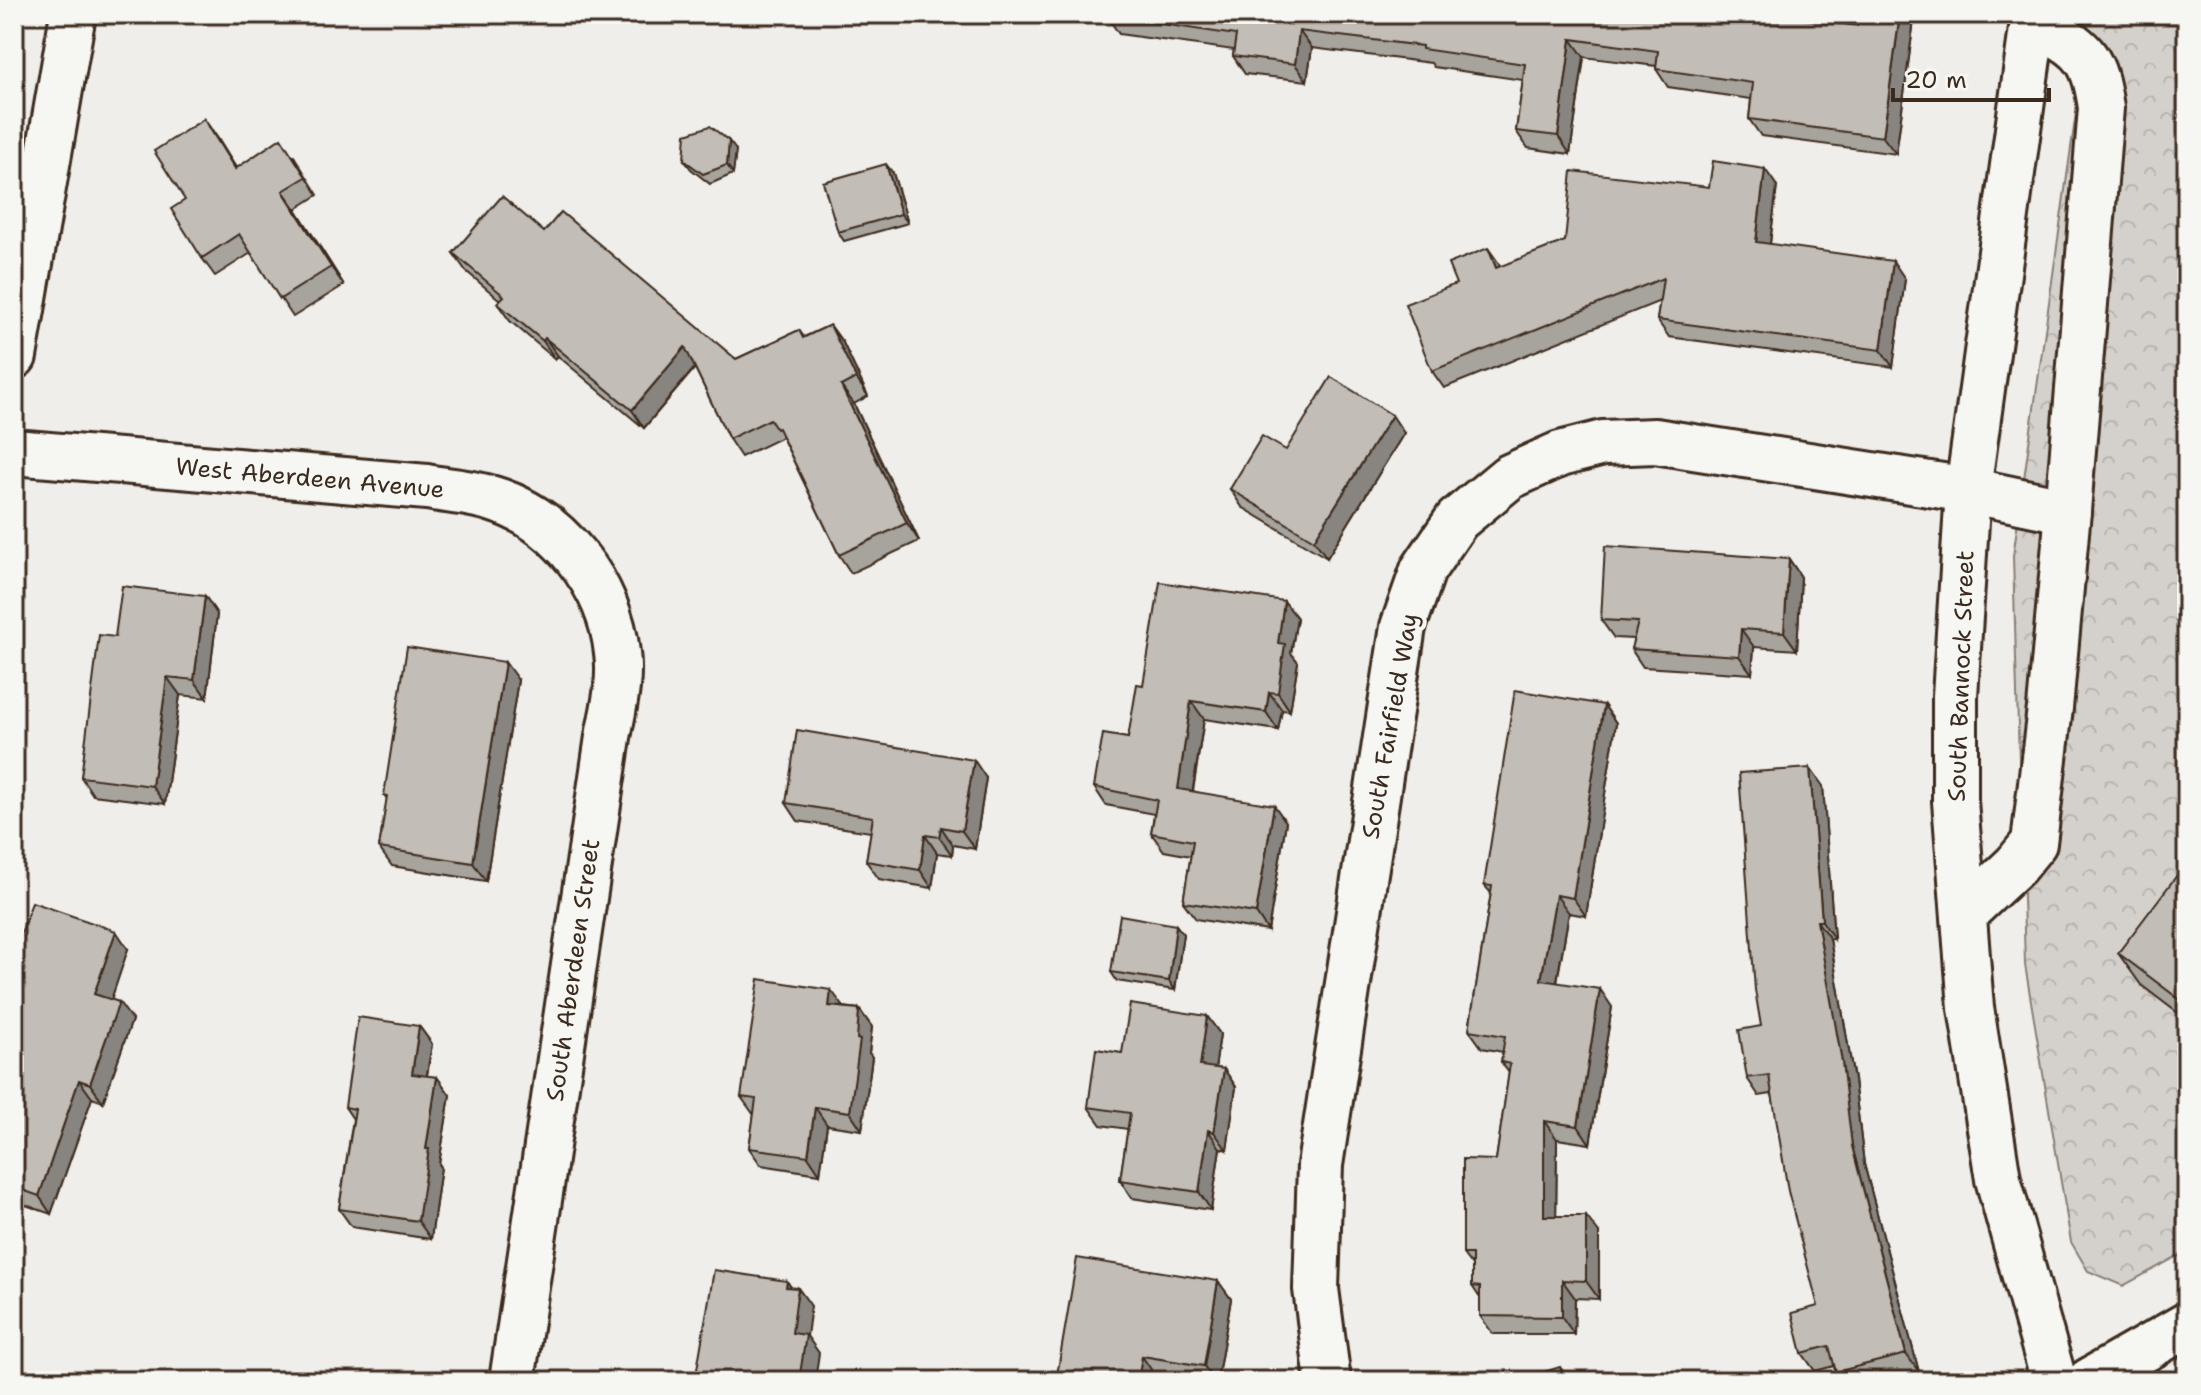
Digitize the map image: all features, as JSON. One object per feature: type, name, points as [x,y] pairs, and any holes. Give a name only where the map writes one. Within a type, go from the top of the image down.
[{"type":"street","points":[[14,356],[73,14]]},
{"type":"street","points":[[1965,913],[2016,865],[2034,843],[2068,511],[2101,108],[2097,78],[2085,53],[2034,17]]},
{"type":"street","name":"South Bannock Street","points":[[2034,17],[1968,490],[1955,696],[1955,801],[1971,1008],[1998,1179],[2054,1381]]},
{"type":"street","name":"South Fairfield Way","points":[[1328,1381],[1316,1289],[1320,1165],[1403,627],[1423,570],[1457,520],[1509,477],[1560,454],[1603,443],[1655,441],[1968,490],[2068,511]]},
{"type":"street","name":"West Aberdeen Avenue","points":[[14,452],[427,487],[492,499],[526,513],[555,534],[583,564]]},
{"type":"street","name":"South Aberdeen Street","points":[[512,1381],[616,693],[617,653],[609,616],[583,564]]},
{"type":"street","points":[[2089,1381],[2187,1325]]},
{"type":"green space","points":[[2090,14],[2187,14],[2187,1251],[2123,1286],[2088,1271],[2071,1242],[2025,965],[2013,556]]},
{"type":"building","points":[[1107,14],[1764,14],[1858,26],[1859,14],[1900,14],[1883,137],[1749,119],[1753,83],[1656,69],[1658,51],[1571,39],[1558,136],[1516,131],[1525,64],[1422,49],[1422,46],[1299,31],[1295,64],[1233,56],[1236,35]]},
{"type":"building","points":[[204,119],[235,169],[281,138],[306,177],[283,191],[331,267],[280,299],[239,234],[202,258],[171,209],[185,200],[154,151]]},
{"type":"building","points":[[710,126],[729,141],[727,165],[703,174],[684,160],[686,134]]},
{"type":"building","points":[[1713,161],[1765,169],[1756,242],[1893,261],[1881,350],[1657,320],[1663,278],[1432,371],[1405,304],[1456,284],[1448,264],[1488,248],[1496,268],[1565,241],[1572,171],[1709,187]]},
{"type":"building","points":[[886,164],[901,214],[838,232],[823,182]]},
{"type":"building","points":[[502,196],[544,232],[561,212],[736,359],[799,330],[803,338],[830,325],[856,378],[841,386],[907,523],[839,555],[778,428],[770,419],[729,439],[685,347],[632,410],[545,338],[543,341],[497,303],[504,296],[453,253]]},
{"type":"building","points":[[1331,377],[1392,415],[1314,540],[1230,489],[1262,436],[1286,450]]},
{"type":"building","points":[[1605,546],[1789,559],[1784,632],[1741,629],[1739,656],[1631,649],[1638,622],[1601,620]]},
{"type":"building","points":[[1160,582],[1284,601],[1278,643],[1285,644],[1278,693],[1269,692],[1266,712],[1191,701],[1178,789],[1274,805],[1256,913],[1183,902],[1193,841],[1151,833],[1157,800],[1094,787],[1103,734],[1128,738],[1137,684],[1143,685]]},
{"type":"building","points":[[122,586],[205,596],[194,680],[167,677],[152,786],[81,777],[99,635],[115,637]]},
{"type":"building","points":[[407,647],[505,662],[473,863],[379,848]]},
{"type":"building","points":[[1515,690],[1604,705],[1573,898],[1556,895],[1541,980],[1600,989],[1578,1126],[1544,1121],[1544,1216],[1586,1216],[1586,1281],[1562,1280],[1562,1317],[1480,1316],[1480,1287],[1472,1286],[1472,1254],[1463,1254],[1463,1159],[1496,1160],[1510,1064],[1501,1062],[1505,1036],[1469,1030],[1492,886],[1484,885]]},
{"type":"building","points":[[797,730],[974,760],[962,831],[941,827],[939,837],[925,835],[920,870],[866,861],[873,817],[786,803]]},
{"type":"building","points":[[1810,768],[1822,921],[1817,921],[1842,1062],[1852,1146],[1906,1354],[1836,1372],[1829,1346],[1802,1353],[1792,1313],[1818,1306],[1788,1191],[1769,1075],[1747,1078],[1739,1030],[1761,1026],[1755,990],[1739,773]]},
{"type":"building","points":[[2184,866],[2187,869],[2187,1005],[2118,953]]},
{"type":"building","points":[[32,902],[116,931],[94,994],[119,1002],[90,1084],[79,1080],[39,1196],[14,1187],[14,955]]},
{"type":"building","points":[[1120,915],[1176,925],[1169,981],[1111,972]]},
{"type":"building","points":[[759,979],[831,990],[829,1006],[859,1009],[857,1039],[860,1040],[850,1112],[815,1107],[808,1156],[749,1148],[756,1099],[741,1097]]},
{"type":"building","points":[[1130,1004],[1207,1016],[1200,1066],[1224,1069],[1214,1132],[1208,1130],[1199,1192],[1120,1180],[1130,1113],[1088,1107],[1096,1049],[1122,1053]]},
{"type":"building","points":[[358,1017],[419,1026],[412,1074],[437,1077],[418,1221],[339,1209],[355,1109],[345,1107]]},
{"type":"building","points":[[1077,1258],[1218,1281],[1204,1366],[1142,1356],[1138,1381],[1056,1381]]},
{"type":"building","points":[[714,1270],[787,1281],[786,1287],[798,1288],[792,1333],[806,1335],[799,1381],[695,1381]]},
{"type":"building","points":[[1560,1367],[1564,1381],[1514,1381]]}]
